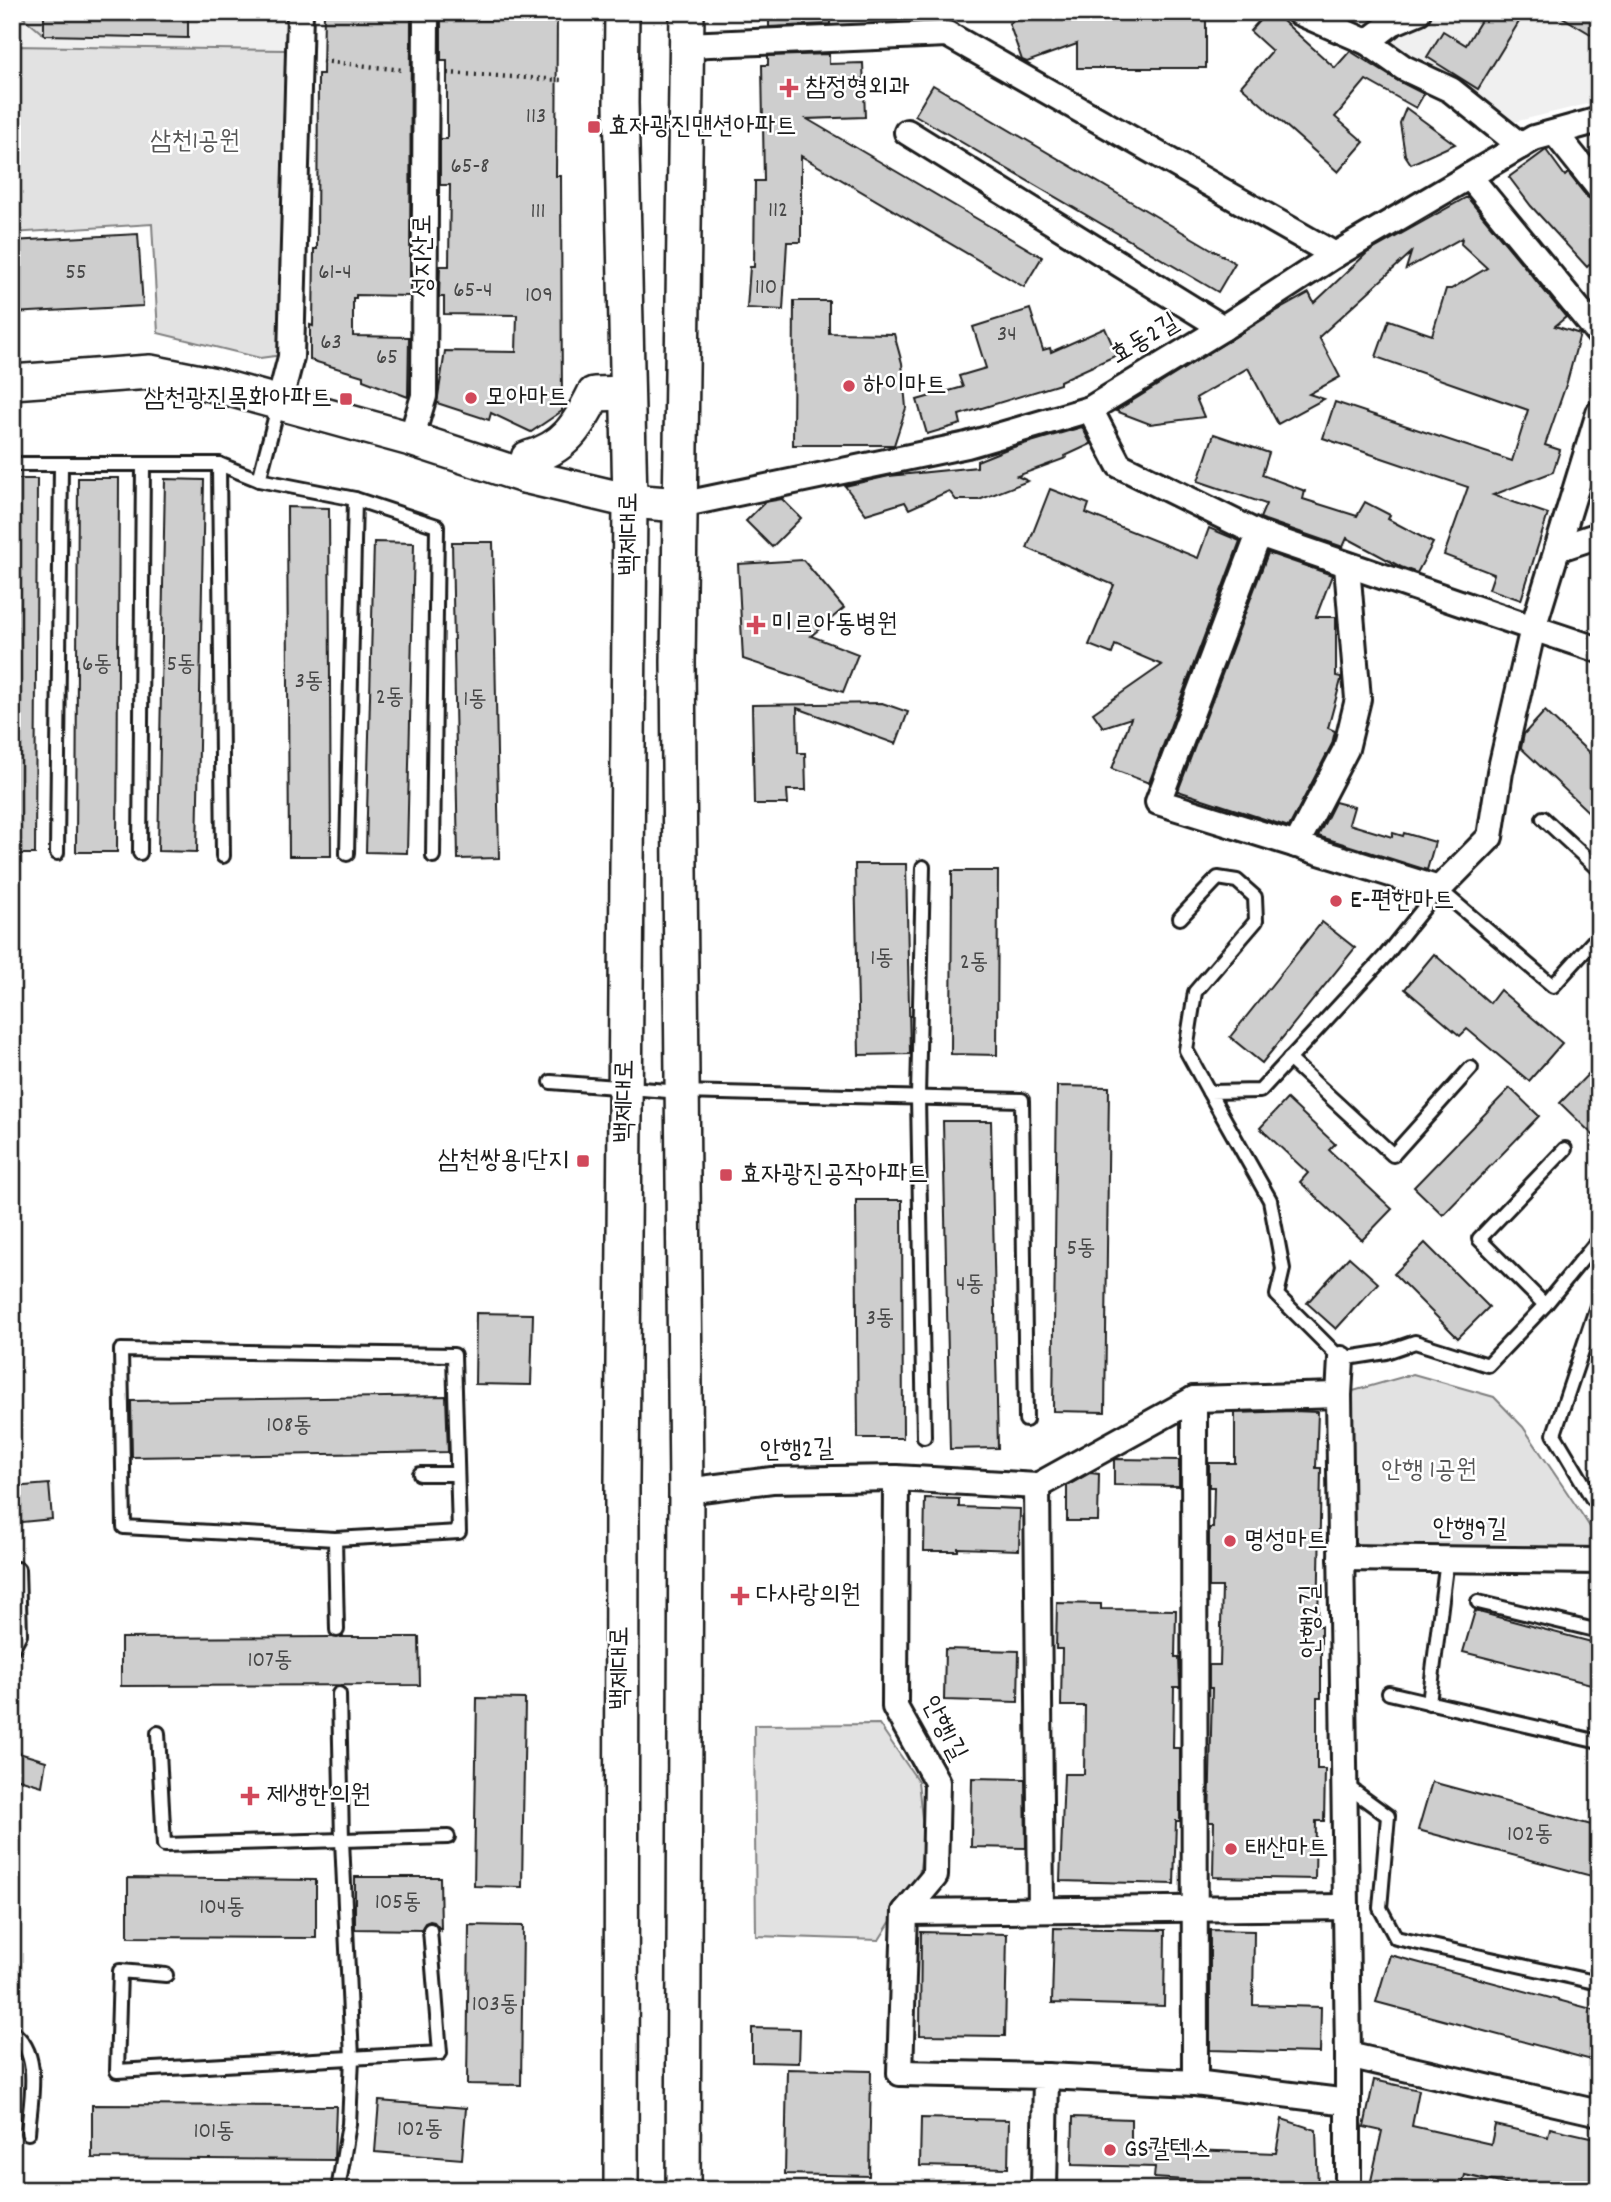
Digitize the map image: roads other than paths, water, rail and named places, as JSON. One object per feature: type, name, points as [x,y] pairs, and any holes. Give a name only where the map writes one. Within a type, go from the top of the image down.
[{"type":"street","points":[[279,403],[291,357],[300,12]]},
{"type":"street","name":"성지산로","points":[[411,439],[424,396],[426,12]]},
{"type":"street","name":"백제대로","points":[[621,2190],[622,1482],[630,501],[621,103],[622,12]]},
{"type":"street","name":"백제대로","points":[[683,2190],[686,1491],[678,662],[687,12]]},
{"type":"street","points":[[1297,12],[1367,42],[1404,68],[1451,90],[1521,146]]},
{"type":"street","points":[[1367,42],[1392,23],[1418,12]]},
{"type":"street","points":[[686,45],[950,23],[1335,255]]},
{"type":"street","name":"효동2길","points":[[680,505],[967,445],[1090,409],[1223,328],[1335,255],[1534,138],[1599,120]]},
{"type":"street","points":[[906,132],[1223,328]]},
{"type":"street","points":[[1555,133],[1599,188]]},
{"type":"street","points":[[1469,176],[1599,334]]},
{"type":"street","points":[[12,382],[150,372],[215,385],[411,439],[524,476],[630,501],[680,505]]},
{"type":"street","points":[[524,476],[528,458],[548,452],[577,427],[594,394],[627,393]]},
{"type":"street","points":[[1090,409],[1119,465],[1259,534],[1599,650]]},
{"type":"street","points":[[1259,534],[1157,802],[1439,889],[1490,837],[1500,772],[1533,628],[1557,549],[1588,478],[1599,413]]},
{"type":"street","points":[[1557,549],[1599,536]]},
{"type":"street","points":[[1296,845],[1346,749],[1358,699],[1347,566]]},
{"type":"street","name":"안행2길","points":[[1341,1359],[1339,1395],[1348,2190]]},
{"type":"street","points":[[1041,1910],[1037,1486],[1194,1399],[1339,1395]]},
{"type":"street","points":[[1194,1399],[1195,2084]]},
{"type":"street","name":"안행2길","points":[[686,1491],[772,1480],[896,1478],[1037,1486]]},
{"type":"street","name":"안행1길","points":[[896,1478],[895,1707],[937,1783],[935,1876],[905,1912]]},
{"type":"street","name":"안행9길","points":[[1341,1558],[1599,1561]]},
{"type":"street","points":[[1346,1907],[905,1912],[900,2073],[1046,2076],[1195,2084],[1348,2102]]},
{"type":"street","points":[[1348,2055],[1599,2113]]},
{"type":"street","points":[[1044,2190],[1046,2076]]},
{"type":"lane","points":[[259,480],[279,403]]},
{"type":"lane","points":[[12,464],[219,464],[259,480],[355,499],[437,526],[433,856]]},
{"type":"lane","points":[[57,853],[61,464]]},
{"type":"lane","points":[[140,853],[143,464]]},
{"type":"lane","points":[[219,464],[223,856]]},
{"type":"lane","points":[[347,854],[355,499]]},
{"type":"lane","points":[[1543,818],[1599,870]]},
{"type":"lane","points":[[923,867],[918,1097],[924,1437]]},
{"type":"lane","points":[[1180,918],[1218,878],[1237,881],[1255,897],[1256,921],[1195,992],[1185,1050],[1270,1200],[1283,1269],[1277,1295],[1341,1359],[1386,1352],[1415,1342],[1488,1365],[1545,1304],[1599,1239]]},
{"type":"lane","points":[[1209,1092],[1260,1091],[1386,955],[1439,889],[1553,986],[1599,935]]},
{"type":"lane","points":[[1289,1059],[1392,1155],[1471,1068]]},
{"type":"lane","points":[[551,1082],[681,1092],[1022,1100],[1026,1420]]},
{"type":"lane","points":[[1545,1304],[1479,1239],[1565,1149]]},
{"type":"lane","points":[[1599,1300],[1554,1434],[1592,1498],[1599,1501]]},
{"type":"lane","points":[[121,1350],[454,1355],[458,1532],[335,1539],[124,1527],[121,1350]]},
{"type":"lane","points":[[420,1474],[457,1474]]},
{"type":"lane","points":[[335,1539],[337,1630]]},
{"type":"lane","points":[[1429,1703],[1447,1559]]},
{"type":"lane","points":[[12,1649],[20,1634],[18,1569]]},
{"type":"lane","points":[[1478,1602],[1599,1631]]},
{"type":"lane","points":[[1389,1693],[1599,1742]]},
{"type":"lane","points":[[338,2190],[349,2124],[352,2058],[342,1840],[339,1694]]},
{"type":"lane","points":[[158,1733],[164,1845],[448,1837]]},
{"type":"lane","points":[[1344,1783],[1388,1816],[1380,1908],[1396,1938],[1599,1983]]},
{"type":"lane","points":[[166,1975],[120,1971],[117,2071],[440,2053],[430,1930]]},
{"type":"lane","points":[[12,2032],[24,2043],[33,2074],[28,2133]]},
{"type":"place","name":"참정형외과","points":[[789,88]]},
{"type":"place","name":"효자광진맨션아파트","points":[[594,127]]},
{"type":"place","name":"하이마트","points":[[849,386]]},
{"type":"place","name":"모아마트","points":[[471,398]]},
{"type":"place","name":"삼천광진목화아파트","points":[[346,399]]},
{"type":"place","name":"미르아동병원","points":[[756,625]]},
{"type":"place","name":"E-편한마트","points":[[1336,901]]},
{"type":"place","name":"삼천쌍용1단지","points":[[583,1161]]},
{"type":"place","name":"효자광진공작아파트","points":[[726,1175]]},
{"type":"place","name":"명성마트","points":[[1230,1541]]},
{"type":"place","name":"다사랑의원","points":[[740,1596]]},
{"type":"place","name":"제생한의원","points":[[250,1796]]},
{"type":"place","name":"태산마트","points":[[1231,1849]]},
{"type":"place","name":"GS칼텍스","points":[[1110,2150]]},
{"type":"park label","name":"삼천1공원","points":[[195,142]]},
{"type":"park label","name":"안행 1공원","points":[[1429,1471]]}]
